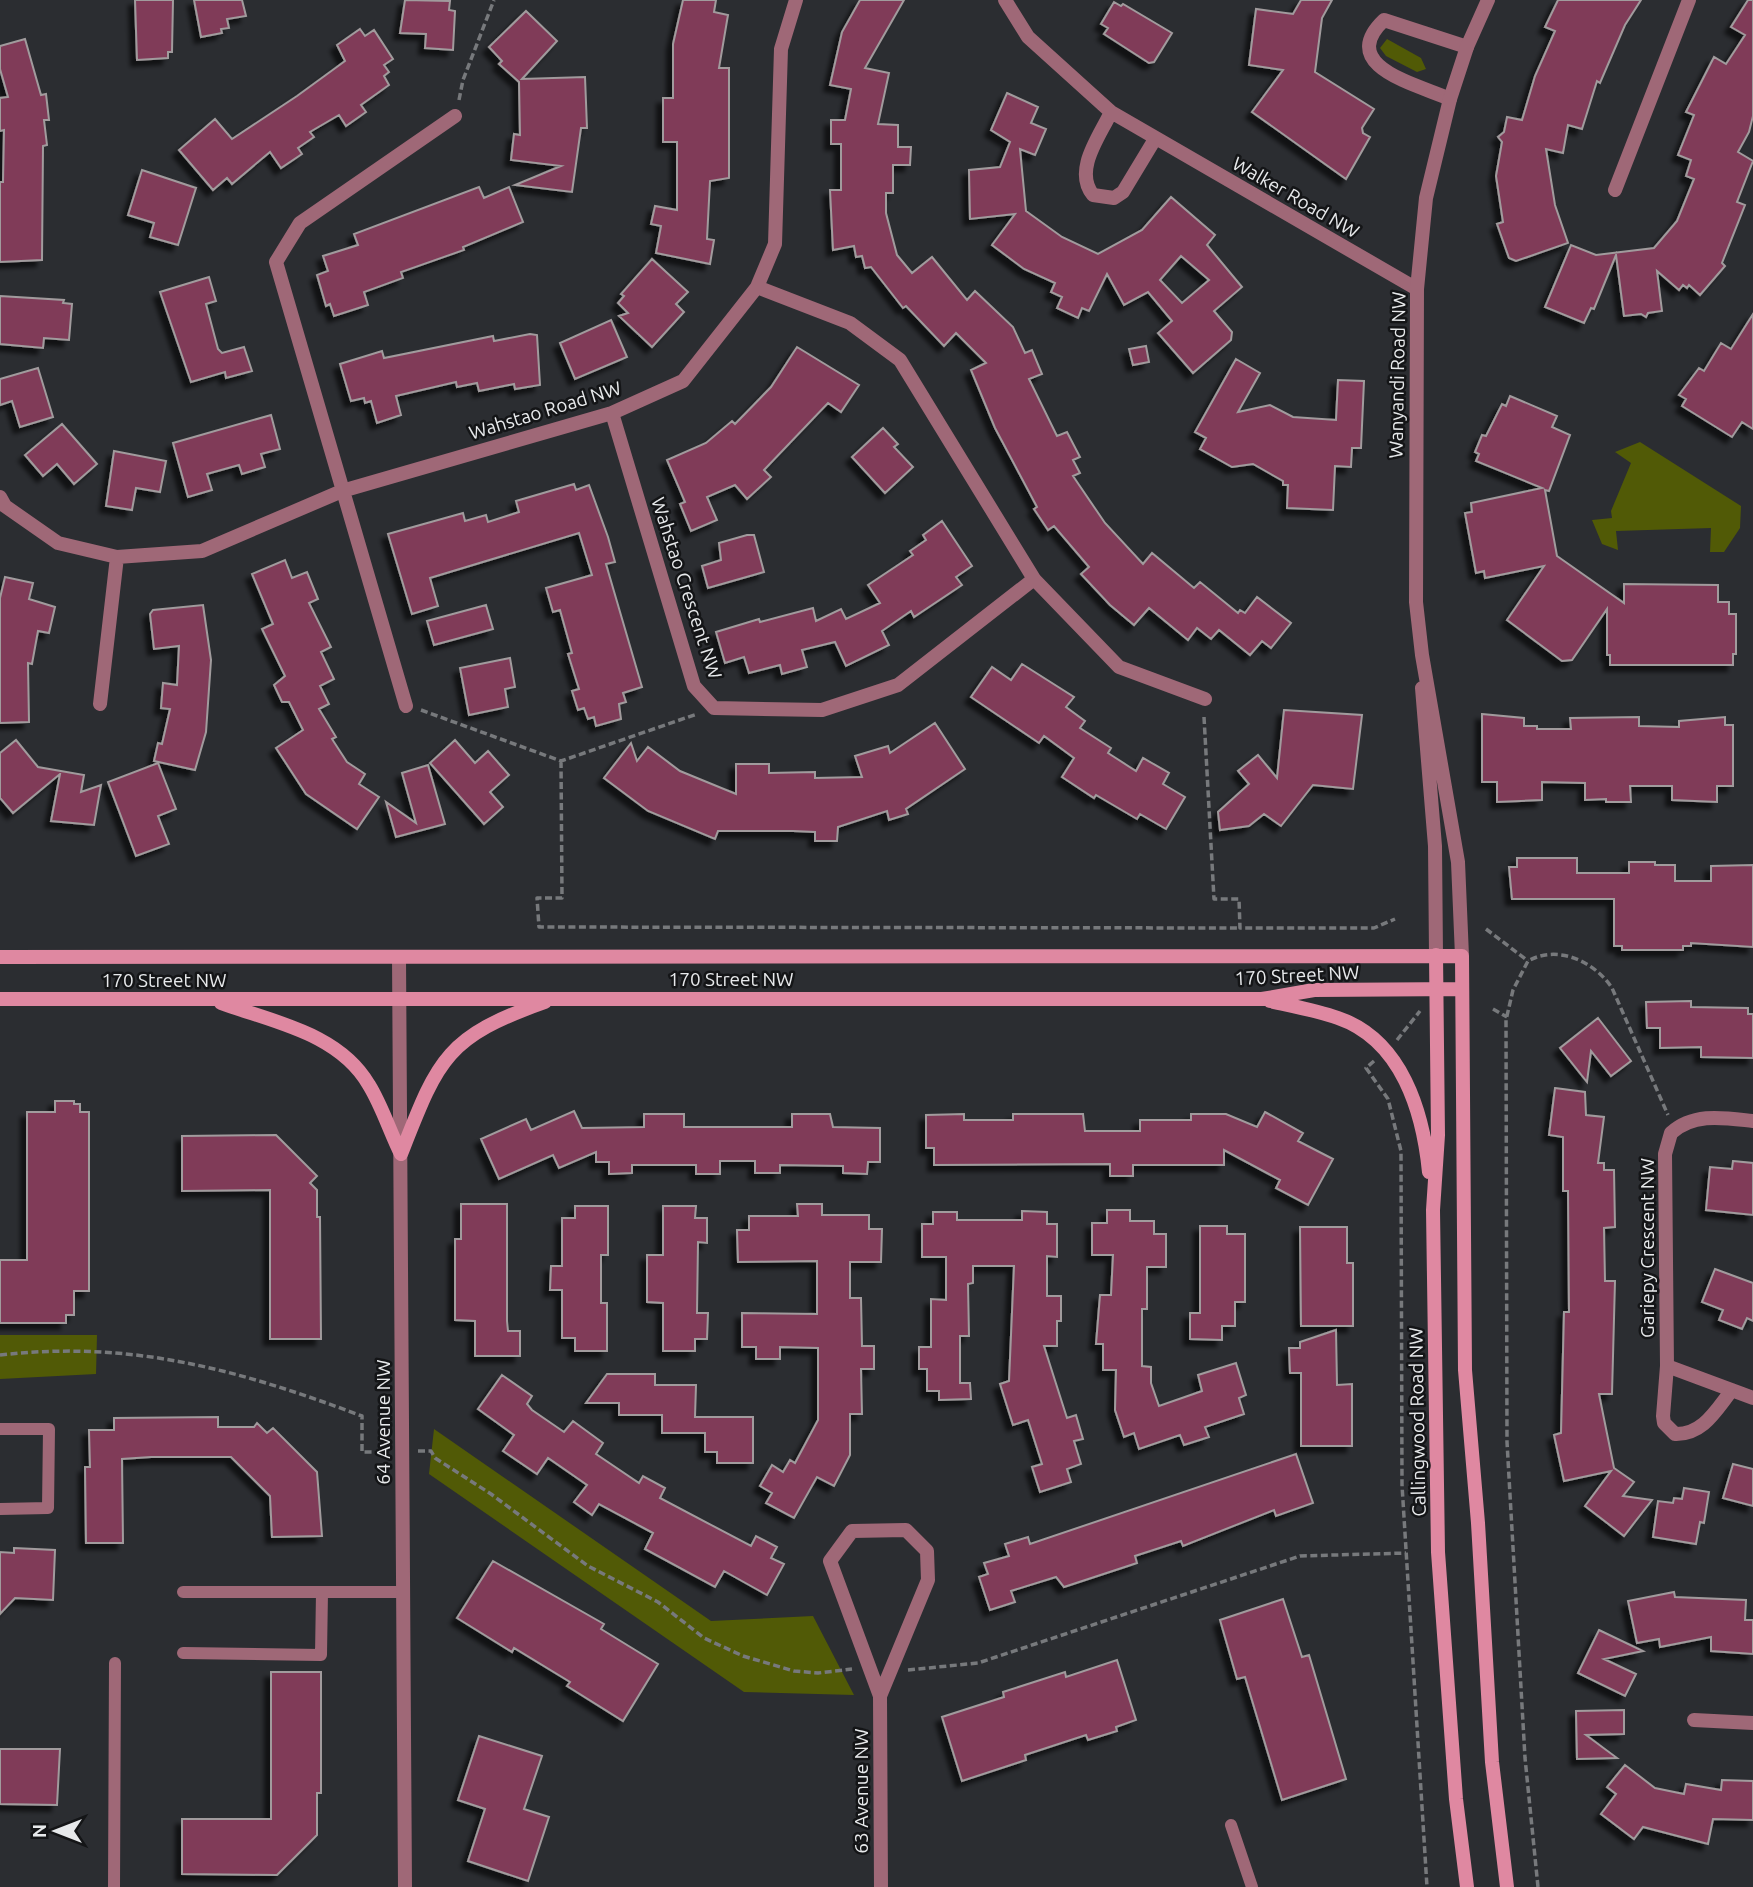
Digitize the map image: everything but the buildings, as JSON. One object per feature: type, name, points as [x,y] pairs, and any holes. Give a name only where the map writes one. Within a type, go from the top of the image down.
[{"type":"main road","name":"Callingwood Road NW","points":[[1436,955],[1438,1135],[1433,1210],[1438,1552],[1456,1799],[1467,1887]]},
{"type":"main road","name":"170 Street NW","points":[[0,957],[1462,956]]},
{"type":"main road","points":[[1462,956],[1465,1370],[1478,1523],[1492,1762],[1507,1887]]},
{"type":"main road","name":"170 Street NW","points":[[0,999],[1262,999],[1314,990],[1462,989]]},
{"type":"main road","points":[[401,1154],[426,1089],[457,1046],[478,1029],[502,1017],[558,998]]},
{"type":"main road","points":[[209,999],[300,1030],[333,1046],[354,1063],[370,1086],[401,1154]]},
{"type":"main road","points":[[1262,999],[1340,1018],[1386,1050],[1409,1086],[1426,1137],[1433,1210]]},
{"type":"street","name":"Wahstao Road NW","points":[[0,497],[5,506],[58,543],[117,557],[202,551],[342,491],[612,413],[683,381],[757,287],[775,244],[781,49],[796,0]]},
{"type":"street","name":"Walker Road NW","points":[[1005,0],[1028,37],[1111,112],[1417,289]]},
{"type":"street","name":"Wanyandi Road NW","points":[[1462,956],[1458,862],[1422,655],[1416,602],[1417,289],[1426,198],[1450,99],[1466,47],[1488,0]]},
{"type":"street","points":[[1615,190],[1689,0]]},
{"type":"street","points":[[1450,99],[1376,66],[1368,51],[1370,33],[1384,20],[1466,47]]},
{"type":"street","points":[[1111,112],[1086,165],[1086,186],[1093,195],[1114,198],[1123,192],[1155,139]]},
{"type":"street","points":[[406,706],[275,262],[300,223],[456,116]]},
{"type":"street","points":[[757,287],[850,323],[900,360],[1034,579],[1119,667],[1205,699]]},
{"type":"street","name":"Wahstao Crescent NW","points":[[612,413],[694,686],[714,708],[821,710],[898,685],[1034,579]]},
{"type":"street","points":[[100,704],[117,557]]},
{"type":"street","name":"Wanyandi Road NW","points":[[1422,655],[1422,708],[1436,846],[1436,955]]},
{"type":"street","name":"64 Avenue NW","points":[[399,957],[405,1887]]},
{"type":"street","points":[[1675,1129],[1699,1118],[1753,1121]]},
{"type":"street","name":"Gariepy Crescent NW","points":[[1675,1129],[1666,1144],[1665,1154],[1667,1366],[1664,1423],[1675,1434],[1693,1433],[1702,1427],[1732,1390]]},
{"type":"street","points":[[1667,1366],[1753,1398]]},
{"type":"street","name":"63 Avenue NW","points":[[880,1696],[928,1580],[927,1551],[906,1530],[852,1531],[830,1561],[880,1696],[881,1887]]},
{"type":"street","points":[[1694,1720],[1753,1723]]},
{"type":"lane","points":[[0,1429],[49,1429],[48,1508],[0,1510]]},
{"type":"lane","points":[[183,1592],[403,1592]]},
{"type":"lane","points":[[183,1653],[321,1655],[322,1592]]},
{"type":"lane","points":[[114,1887],[115,1663]]},
{"type":"lane","points":[[1231,1825],[1252,1887]]},
{"type":"path","points":[[456,116],[463,80],[494,0]]},
{"type":"path","points":[[1205,699],[1203,747],[1214,899],[1238,899],[1240,928]]},
{"type":"path","points":[[406,706],[441,716],[561,761],[714,708]]},
{"type":"path","points":[[561,761],[562,898],[537,898],[539,927],[1374,928],[1395,919]]},
{"type":"path","points":[[1486,929],[1528,961],[1562,956],[1599,970],[1612,988],[1675,1129]]},
{"type":"path","points":[[1528,961],[1513,990],[1507,1017],[1507,1442],[1525,1758],[1538,1887]]},
{"type":"path","points":[[1394,1043],[1424,1007]]},
{"type":"path","points":[[1493,1009],[1507,1017]]},
{"type":"path","points":[[1378,1057],[1366,1068],[1380,1084],[1393,1112],[1402,1167],[1402,1485],[1427,1887]]},
{"type":"path","points":[[0,1355],[51,1352],[129,1353],[206,1365],[260,1379],[362,1416],[362,1452],[430,1451],[435,1458],[491,1494],[580,1560],[633,1587],[658,1602],[704,1638],[743,1657],[794,1671],[818,1673],[869,1665]]},
{"type":"path","points":[[892,1668],[916,1672],[978,1662],[1300,1556],[1406,1553]]},
{"type":"green space","points":[[1387,39],[1421,58],[1426,69],[1417,72],[1386,56],[1380,48]]},
{"type":"green space","points":[[1640,442],[1741,506],[1740,528],[1724,552],[1710,552],[1711,528],[1616,531],[1618,550],[1602,544],[1592,520],[1612,518],[1611,511],[1631,463],[1615,452]]},
{"type":"green space","points":[[0,1335],[97,1335],[96,1374],[0,1379]]},
{"type":"green space","points":[[434,1429],[711,1621],[813,1616],[854,1695],[744,1692],[429,1474]]}]
